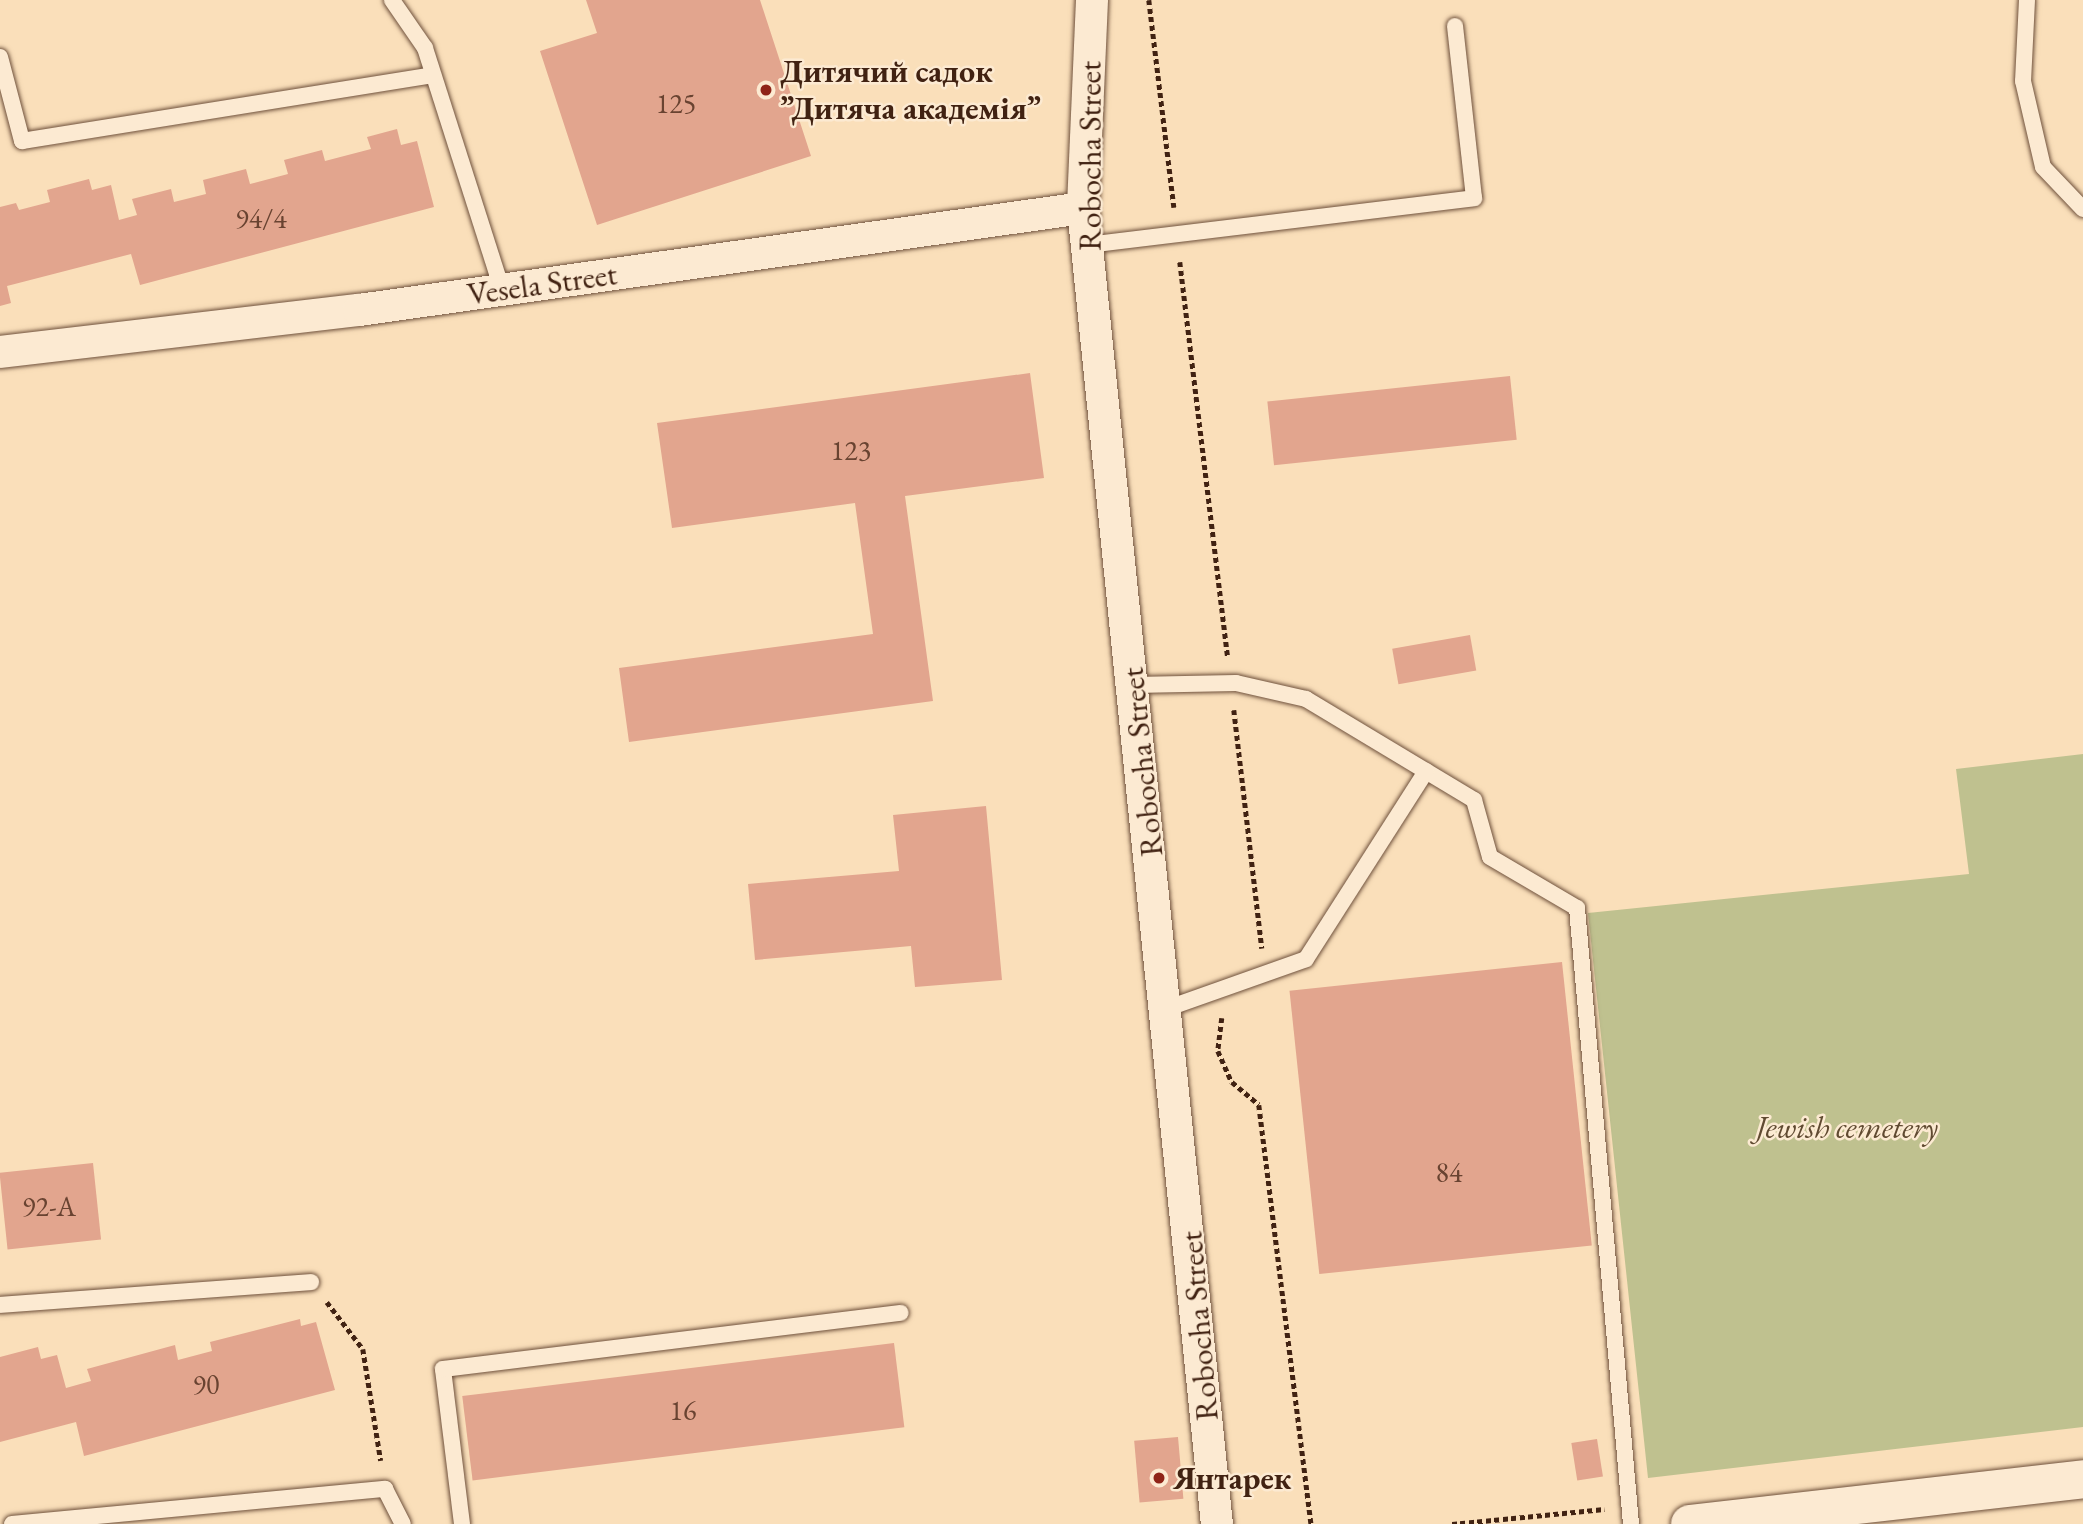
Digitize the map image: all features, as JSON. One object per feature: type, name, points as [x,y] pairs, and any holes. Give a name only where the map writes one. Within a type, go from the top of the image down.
[{"type":"main road","points":[[1712,1523],[2083,1479]]},
{"type":"street","name":"Robocha Street","points":[[1092,0],[1083,208],[1168,1008],[1217,1524]]},
{"type":"street","name":"Vesela Street","points":[[0,352],[502,290],[1083,208]]},
{"type":"lane","points":[[392,0],[425,48],[502,290]]},
{"type":"lane","points":[[2027,0],[2022,81],[2043,167],[2083,209]]},
{"type":"lane","points":[[1087,245],[1474,198],[1455,26]]},
{"type":"lane","points":[[0,57],[22,141],[433,75]]},
{"type":"lane","points":[[1133,684],[1231,683],[1306,699],[1474,800],[1490,857],[1577,908],[1631,1524]]},
{"type":"lane","points":[[1168,1008],[1306,959],[1426,771]]},
{"type":"lane","points":[[0,1305],[312,1282]]},
{"type":"lane","points":[[462,1524],[443,1369],[901,1313]]},
{"type":"lane","points":[[12,1524],[385,1489],[403,1524]]},
{"type":"path","points":[[1149,0],[1262,946],[1251,978],[1219,1024],[1218,1051],[1232,1082],[1258,1105],[1311,1524]]},
{"type":"path","points":[[312,1282],[363,1349],[385,1489]]},
{"type":"green space","name":"Jewish cemetery","points":[[2083,754],[2083,1427],[1648,1478],[1588,913],[1969,874],[1956,769]]},
{"type":"building","points":[[586,0],[760,0],[811,156],[597,225],[540,51],[597,33]]},
{"type":"building","points":[[397,129],[401,145],[417,141],[434,207],[140,285],[131,254],[7,286],[11,303],[0,306],[0,207],[16,203],[19,210],[50,202],[47,190],[89,179],[92,190],[111,185],[119,220],[137,215],[132,199],[171,189],[174,202],[206,194],[203,180],[246,169],[250,184],[288,174],[284,160],[322,150],[325,161],[371,149],[367,137]]},
{"type":"building","points":[[1030,373],[1044,478],[905,496],[933,701],[629,742],[619,668],[873,634],[855,503],[672,528],[657,423]]},
{"type":"building","points":[[1510,376],[1517,440],[1274,465],[1267,402]]},
{"type":"building","points":[[1470,635],[1476,670],[1398,684],[1392,649]]},
{"type":"building","points":[[986,806],[1002,980],[915,987],[911,946],[755,960],[748,884],[899,871],[893,815]]},
{"type":"building","points":[[1562,962],[1592,1245],[1319,1274],[1290,991]]},
{"type":"building","points":[[93,1163],[101,1240],[8,1249],[0,1173]]},
{"type":"building","points":[[300,1319],[301,1326],[316,1322],[335,1390],[84,1456],[76,1422],[0,1442],[0,1357],[38,1347],[41,1359],[57,1355],[66,1388],[91,1381],[87,1369],[175,1345],[178,1360],[212,1351],[210,1342]]},
{"type":"building","points":[[894,1343],[904,1427],[473,1480],[462,1396]]},
{"type":"building","name":"Янтарек","points":[[1178,1437],[1183,1499],[1140,1503],[1134,1441]]},
{"type":"building","points":[[1597,1439],[1603,1477],[1577,1481],[1571,1443]]},
{"type":"place","name":"Дитячий садок ”Дитяча академія”","points":[[766,90]]},
{"type":"place","name":"Янтарек","points":[[1159,1478]]}]
